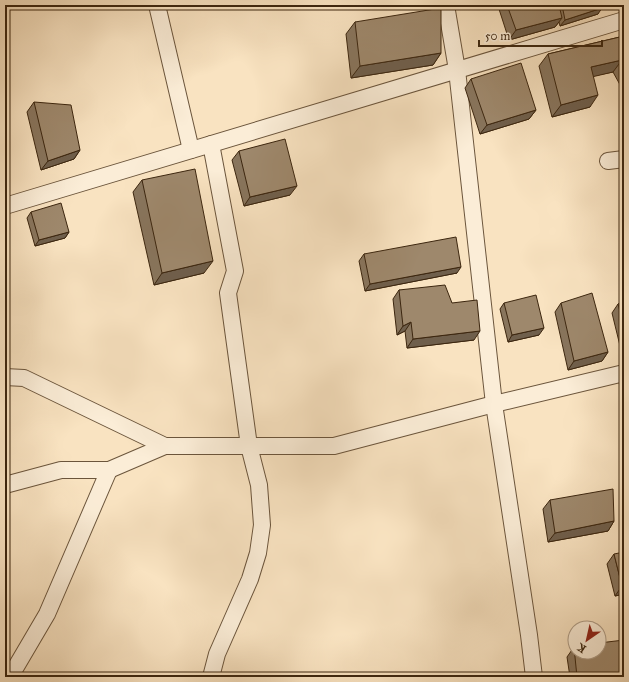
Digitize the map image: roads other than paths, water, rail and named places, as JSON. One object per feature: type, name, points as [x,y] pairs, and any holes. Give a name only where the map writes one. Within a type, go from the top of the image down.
[{"type":"street","points":[[157,5],[191,150]]},
{"type":"street","points":[[446,5],[457,70],[494,404],[530,635],[534,677]]},
{"type":"street","points":[[5,206],[624,20]]},
{"type":"street","points":[[211,144],[235,271],[228,293],[249,446],[259,485],[262,525],[258,554],[250,580],[217,654],[211,677]]},
{"type":"street","points":[[608,161],[624,159]]},
{"type":"street","points":[[5,485],[61,470],[109,470],[165,446],[334,446],[494,404],[624,373]]},
{"type":"street","points":[[5,377],[24,378],[165,446]]},
{"type":"street","points":[[10,677],[47,614],[109,470]]}]
